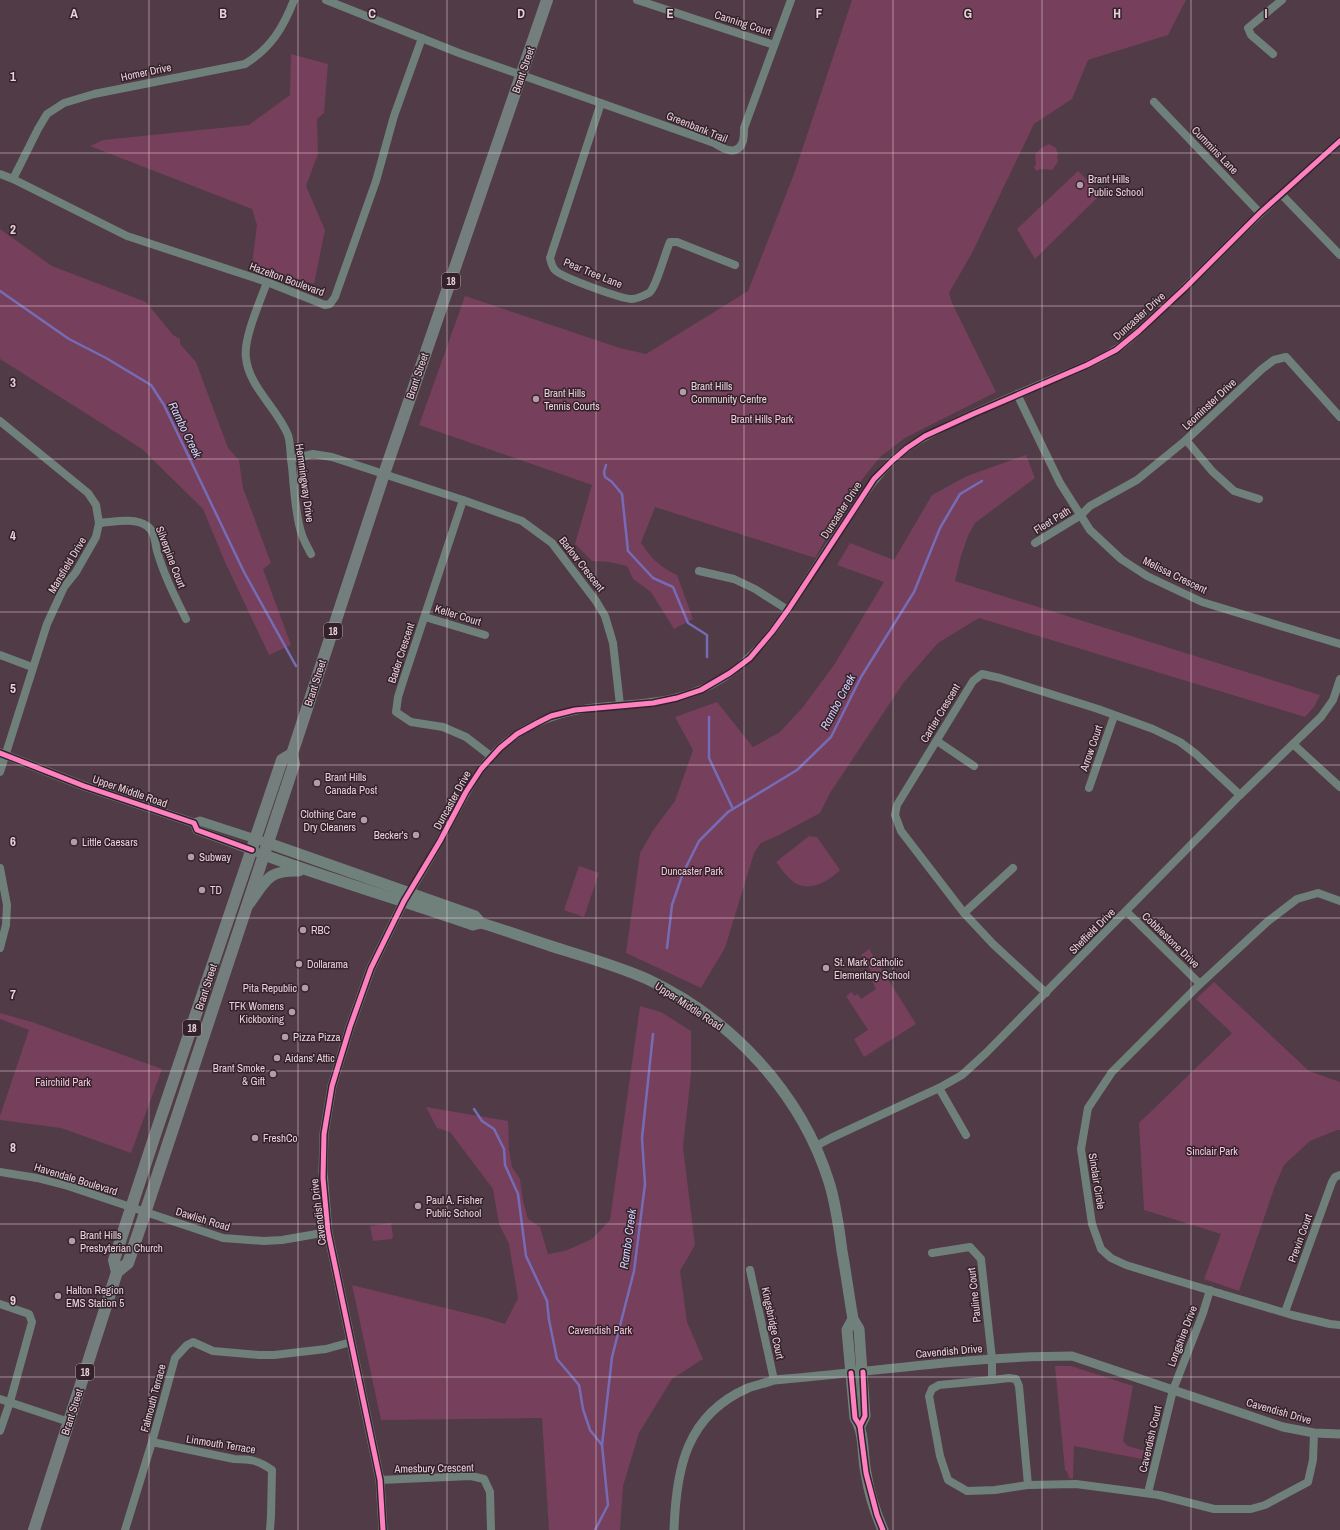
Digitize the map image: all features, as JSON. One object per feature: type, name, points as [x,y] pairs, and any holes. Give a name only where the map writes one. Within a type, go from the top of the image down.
[{"type":"main road","name":"Brant Street","points":[[117,1272],[128,1263],[145,1213],[294,764],[292,754],[384,474],[547,0]]},
{"type":"main road","name":"Brant Street","points":[[34,1530],[117,1272],[114,1260],[282,760],[292,754]]},
{"type":"main road","name":"Upper Middle Road","points":[[268,843],[407,897]]},
{"type":"main road","name":"Upper Middle Road","points":[[264,855],[308,871],[475,916],[481,923],[619,967],[670,991],[725,1029],[754,1056],[777,1084],[799,1115],[816,1146],[829,1183],[838,1218],[853,1319],[859,1329],[866,1416],[860,1426]]},
{"type":"main road","points":[[246,908],[269,877],[288,870],[308,871]]},
{"type":"main road","name":"Upper Middle Road","points":[[853,1319],[847,1330],[855,1418],[860,1426],[866,1473],[877,1515],[883,1530]]},
{"type":"street","name":"Homer Drive","points":[[13,179],[47,114],[64,103],[94,94],[244,64],[257,56],[275,38],[288,15],[294,0]]},
{"type":"street","points":[[326,0],[422,38],[521,74]]},
{"type":"street","name":"Canning Court","points":[[637,0],[774,45]]},
{"type":"street","name":"Greenbank Trail","points":[[521,74],[714,143],[724,150],[730,151],[738,148],[743,142],[744,128],[791,0]]},
{"type":"street","points":[[1273,54],[1251,34],[1248,28],[1282,0]]},
{"type":"street","name":"Hazelton Boulevard","points":[[0,174],[13,179],[127,236],[267,282],[324,304],[330,304],[335,298],[376,181],[394,116],[422,38]]},
{"type":"street","name":"Cummins Lane","points":[[1154,102],[1260,212]]},
{"type":"street","name":"Pear Tree Lane","points":[[601,103],[550,258],[554,269],[562,274],[603,291],[633,300],[650,292],[654,287],[670,242],[677,242],[735,265]]},
{"type":"street","name":"Duncaster Drive","points":[[407,897],[440,841],[466,792],[481,769],[500,748],[517,734],[551,716],[575,710],[654,703],[677,698],[701,690],[724,677],[750,658],[772,632],[874,479],[907,448],[925,436],[1017,394],[1087,365],[1116,350],[1139,331],[1185,288],[1260,212],[1340,141]]},
{"type":"street","points":[[1281,194],[1340,255]]},
{"type":"street","name":"Hemmingway Drive","points":[[267,282],[247,344],[246,357],[248,371],[278,415],[288,437],[301,534],[311,554]]},
{"type":"street","name":"Leominster Drive","points":[[1081,515],[1090,506],[1137,480],[1186,440],[1262,369],[1274,360],[1286,357],[1340,418]]},
{"type":"street","name":"Melissa Crescent","points":[[1017,394],[1060,484],[1090,530],[1121,559],[1148,576],[1202,602],[1340,644]]},
{"type":"street","name":"Mansfield Drive","points":[[0,421],[88,493],[96,505],[99,523],[96,537],[76,572],[64,587],[52,611],[32,667],[22,707],[2,754],[0,772]]},
{"type":"street","points":[[1186,440],[1212,471],[1234,491],[1259,500]]},
{"type":"street","name":"Barlow Crescent","points":[[291,459],[313,454],[323,454],[522,521],[552,543],[596,601],[605,616],[613,643],[620,705]]},
{"type":"street","name":"Bader Crescent","points":[[463,500],[398,698],[396,712],[411,722],[442,727],[466,737],[492,757]]},
{"type":"street","name":"Fleet Path","points":[[1035,543],[1081,515]]},
{"type":"street","name":"Silverpine Court","points":[[99,523],[125,520],[142,523],[149,527],[154,536],[163,570],[186,619]]},
{"type":"street","points":[[699,572],[734,579],[755,589],[788,610]]},
{"type":"street","name":"Keller Court","points":[[424,617],[485,635]]},
{"type":"street","points":[[0,655],[32,667]]},
{"type":"street","name":"Cartier Crescent","points":[[1046,993],[993,944],[964,913],[901,831],[895,815],[897,805],[973,681],[982,674],[1000,678],[1098,709],[1153,729],[1180,742],[1196,754],[1240,795]]},
{"type":"street","name":"Sheffield Drive","points":[[816,1146],[939,1088],[962,1075],[986,1053],[1127,912],[1240,795],[1321,717],[1333,700],[1340,680]]},
{"type":"street","name":"Arrow Court","points":[[1088,788],[1114,716]]},
{"type":"street","points":[[937,741],[974,766]]},
{"type":"street","points":[[1293,744],[1340,787]]},
{"type":"street","name":"Upper Middle Road","points":[[2,754],[84,786],[194,823],[200,821],[254,845],[264,855]]},
{"type":"street","name":"Upper Middle Road","points":[[254,845],[268,843]]},
{"type":"street","points":[[0,868],[7,905],[6,925],[0,948]]},
{"type":"street","points":[[964,913],[1013,868]]},
{"type":"street","name":"Sinclair Circle","points":[[1340,900],[1318,893],[1297,899],[1267,922],[1200,984],[1112,1072],[1088,1108],[1083,1129],[1081,1149],[1092,1224],[1101,1250],[1111,1258],[1126,1265],[1285,1312],[1330,1324],[1340,1324]]},
{"type":"street","name":"Cavendish Drive","points":[[383,1530],[380,1480],[328,1232],[323,1171],[324,1134],[332,1086],[350,1027],[371,968],[407,897]]},
{"type":"street","name":"Cobblestone Drive","points":[[1127,912],[1200,984]]},
{"type":"street","points":[[939,1088],[966,1136]]},
{"type":"street","name":"Havendale Boulevard","points":[[0,1172],[37,1178],[68,1186],[145,1213]]},
{"type":"street","name":"Previn Court","points":[[1285,1312],[1332,1182],[1335,1177],[1340,1175]]},
{"type":"street","name":"Dawlish Road","points":[[145,1213],[223,1238],[243,1240],[282,1240],[328,1232]]},
{"type":"street","name":"Pauline Court","points":[[932,1253],[970,1247],[981,1259],[992,1359]]},
{"type":"street","name":"Kingsbridge Court","points":[[750,1270],[774,1380]]},
{"type":"street","name":"Longshire Drive","points":[[1173,1390],[1203,1313],[1210,1290]]},
{"type":"street","points":[[0,1304],[29,1314],[32,1322],[10,1402],[0,1432]]},
{"type":"street","name":"Falmouth Terrace","points":[[126,1530],[175,1358],[188,1345],[193,1342],[213,1352],[274,1356],[326,1349],[351,1342]]},
{"type":"street","name":"Cavendish Drive","points":[[674,1530],[679,1474],[688,1447],[698,1429],[714,1410],[732,1397],[749,1388],[774,1380],[992,1359],[1039,1356],[1072,1356],[1283,1427],[1314,1433],[1340,1434]]},
{"type":"street","points":[[992,1359],[992,1380]]},
{"type":"street","name":"Cavendish Drive","points":[[1028,1485],[1019,1386],[1016,1379],[1009,1378],[939,1385],[932,1389],[929,1396],[940,1456],[948,1480],[967,1491],[995,1490],[1028,1485],[1076,1484],[1148,1493],[1214,1509],[1252,1509],[1265,1505],[1308,1482],[1313,1460],[1314,1433]]},
{"type":"street","name":"Cavendish Court","points":[[1148,1493],[1173,1390]]},
{"type":"street","points":[[0,1399],[69,1422]]},
{"type":"street","name":"Linmouth Terrace","points":[[152,1442],[227,1458],[248,1459],[261,1462],[272,1470],[272,1516],[270,1530]]},
{"type":"street","name":"Amesbury Crescent","points":[[380,1480],[471,1476],[484,1479],[490,1492],[491,1530]]},
{"type":"green space","name":"Brant Hills Park","points":[[852,0],[1186,0],[1168,35],[1088,60],[1072,99],[1034,124],[972,253],[949,293],[952,303],[996,392],[905,438],[880,457],[861,481],[839,515],[815,558],[655,507],[641,543],[657,562],[665,569],[677,575],[693,619],[674,629],[651,592],[633,579],[627,566],[609,562],[592,561],[575,544],[592,485],[419,425],[465,296],[620,348],[646,354],[748,291],[794,174]]},
{"type":"green space","points":[[291,54],[328,64],[324,113],[317,119],[318,154],[306,186],[325,230],[314,284],[252,264],[257,225],[252,209],[90,146],[103,140],[249,125],[290,95]]},
{"type":"green space","points":[[1049,144],[1056,148],[1058,162],[1052,170],[1042,169],[1036,171],[1034,167],[1036,164],[1035,155],[1041,148]]},
{"type":"green space","points":[[1078,171],[1101,194],[1035,259],[1017,229]]},
{"type":"green space","points":[[0,229],[52,266],[146,302],[173,335],[180,339],[180,344],[196,362],[228,448],[239,460],[243,488],[271,563],[263,569],[291,645],[269,655],[225,562],[203,509],[142,449],[0,359]]},
{"type":"green space","name":"Duncaster Park","points":[[1026,455],[1035,478],[975,523],[968,536],[961,556],[955,581],[1320,695],[1314,707],[1305,717],[979,618],[938,643],[904,682],[830,793],[820,813],[761,843],[754,853],[725,948],[701,988],[626,953],[640,853],[654,829],[675,801],[693,750],[675,717],[717,702],[753,747],[780,732],[803,707],[834,665],[884,582],[837,565],[850,543],[894,560],[932,495],[967,476]]},
{"type":"green space","points":[[809,836],[817,837],[840,870],[828,880],[815,886],[801,885],[794,882],[786,875],[776,862]]},
{"type":"green space","points":[[579,866],[599,873],[584,917],[564,910]]},
{"type":"green space","points":[[869,949],[916,1024],[864,1057],[854,1039],[868,1030],[846,996],[852,992],[854,996],[858,994],[861,999],[876,989],[872,981],[876,979],[861,955]]},
{"type":"green space","name":"Sinclair Park","points":[[1214,982],[1309,1071],[1340,1082],[1340,1130],[1310,1141],[1284,1165],[1275,1186],[1239,1291],[1204,1279],[1221,1234],[1144,1210],[1139,1123],[1232,1033],[1196,999]]},
{"type":"green space","name":"Cavendish Park","points":[[640,1006],[661,1012],[691,1031],[691,1075],[683,1147],[695,1245],[680,1271],[687,1322],[703,1359],[672,1379],[639,1433],[623,1486],[620,1530],[549,1530],[542,1418],[381,1420],[352,1285],[505,1324],[518,1298],[509,1244],[499,1224],[493,1189],[450,1132],[437,1128],[426,1107],[508,1121],[509,1150],[512,1167],[520,1179],[523,1201],[528,1219],[540,1227],[548,1254],[565,1251],[592,1239],[610,1220]]},
{"type":"green space","name":"Fairchild Park","points":[[0,1013],[32,1022],[162,1069],[131,1153],[61,1128],[0,1120],[0,1116],[29,1030],[0,1019]]},
{"type":"green space","points":[[391,1223],[392,1239],[373,1241],[370,1226]]},
{"type":"green space","points":[[1055,1366],[1071,1366],[1133,1386],[1123,1441],[1128,1446],[1145,1451],[1142,1459],[1074,1446],[1073,1479],[1069,1478],[1067,1471],[1065,1470]]},
{"type":"waterway","name":"Rambo Creek","points":[[0,291],[69,339],[106,358],[151,385],[164,405],[244,572],[296,666]]},
{"type":"waterway","points":[[606,465],[604,472],[605,477],[612,482],[622,494],[628,551],[653,578],[673,587],[688,623],[707,635],[707,657]]},
{"type":"waterway","name":"Rambo Creek","points":[[667,948],[672,905],[683,873],[699,841],[728,812],[797,770],[831,737],[861,677],[914,592],[940,528],[960,494],[982,481]]},
{"type":"waterway","points":[[709,717],[709,758],[733,809]]},
{"type":"waterway","name":"Rambo Creek","points":[[595,1530],[608,1505],[602,1445],[612,1357],[634,1271],[645,1184],[642,1138],[653,1034]]},
{"type":"waterway","points":[[474,1109],[482,1121],[494,1129],[504,1149],[505,1165],[518,1194],[526,1256],[547,1301],[549,1320],[557,1359],[579,1385],[583,1409],[590,1430],[602,1445]]},
{"type":"cycle path","points":[[383,1530],[380,1480],[328,1232],[323,1178],[324,1134],[332,1086],[350,1027],[371,968],[404,901],[440,841],[466,792],[481,769],[500,748],[517,734],[551,716],[575,710],[653,703],[677,698],[701,690],[730,673],[750,658],[772,632],[874,479],[893,460],[925,436],[1087,365],[1116,350],[1139,331],[1185,288],[1260,213],[1340,141]]},
{"type":"cycle path","points":[[0,753],[84,786],[194,823],[197,830],[252,850]]},
{"type":"cycle path","points":[[860,1426],[865,1416],[863,1372]]},
{"type":"cycle path","points":[[851,1373],[855,1418],[860,1426],[866,1473],[877,1515],[883,1530]]},
{"type":"place","name":"Brant Hills Public School","points":[[1080,185]]},
{"type":"place","name":"Brant Hills Community Centre","points":[[683,392]]},
{"type":"place","name":"Brant Hills Tennis Courts","points":[[536,399]]},
{"type":"place","name":"Brant Hills Canada Post","points":[[317,783]]},
{"type":"place","name":"Clothing Care Dry Cleaners","points":[[364,820]]},
{"type":"place","name":"Becker's","points":[[416,835]]},
{"type":"place","name":"Little Caesars","points":[[74,842]]},
{"type":"place","name":"Subway","points":[[191,857]]},
{"type":"place","name":"TD","points":[[202,890]]},
{"type":"place","name":"RBC","points":[[303,930]]},
{"type":"place","name":"Dollarama","points":[[299,964]]},
{"type":"place","name":"St. Mark Catholic Elementary School","points":[[826,968]]},
{"type":"place","name":"Pita Republic","points":[[305,988]]},
{"type":"place","name":"TFK Womens Kickboxing","points":[[292,1012]]},
{"type":"place","name":"Pizza Pizza","points":[[285,1037]]},
{"type":"place","name":"Aidans' Attic","points":[[277,1058]]},
{"type":"place","name":"Brant Smoke & Gift","points":[[273,1074]]},
{"type":"place","name":"FreshCo","points":[[255,1138]]},
{"type":"place","name":"Paul A. Fisher Public School","points":[[418,1206]]},
{"type":"place","name":"Brant Hills Presbyterian Church","points":[[72,1241]]},
{"type":"place","name":"Halton Region EMS Station 5","points":[[58,1296]]}]
